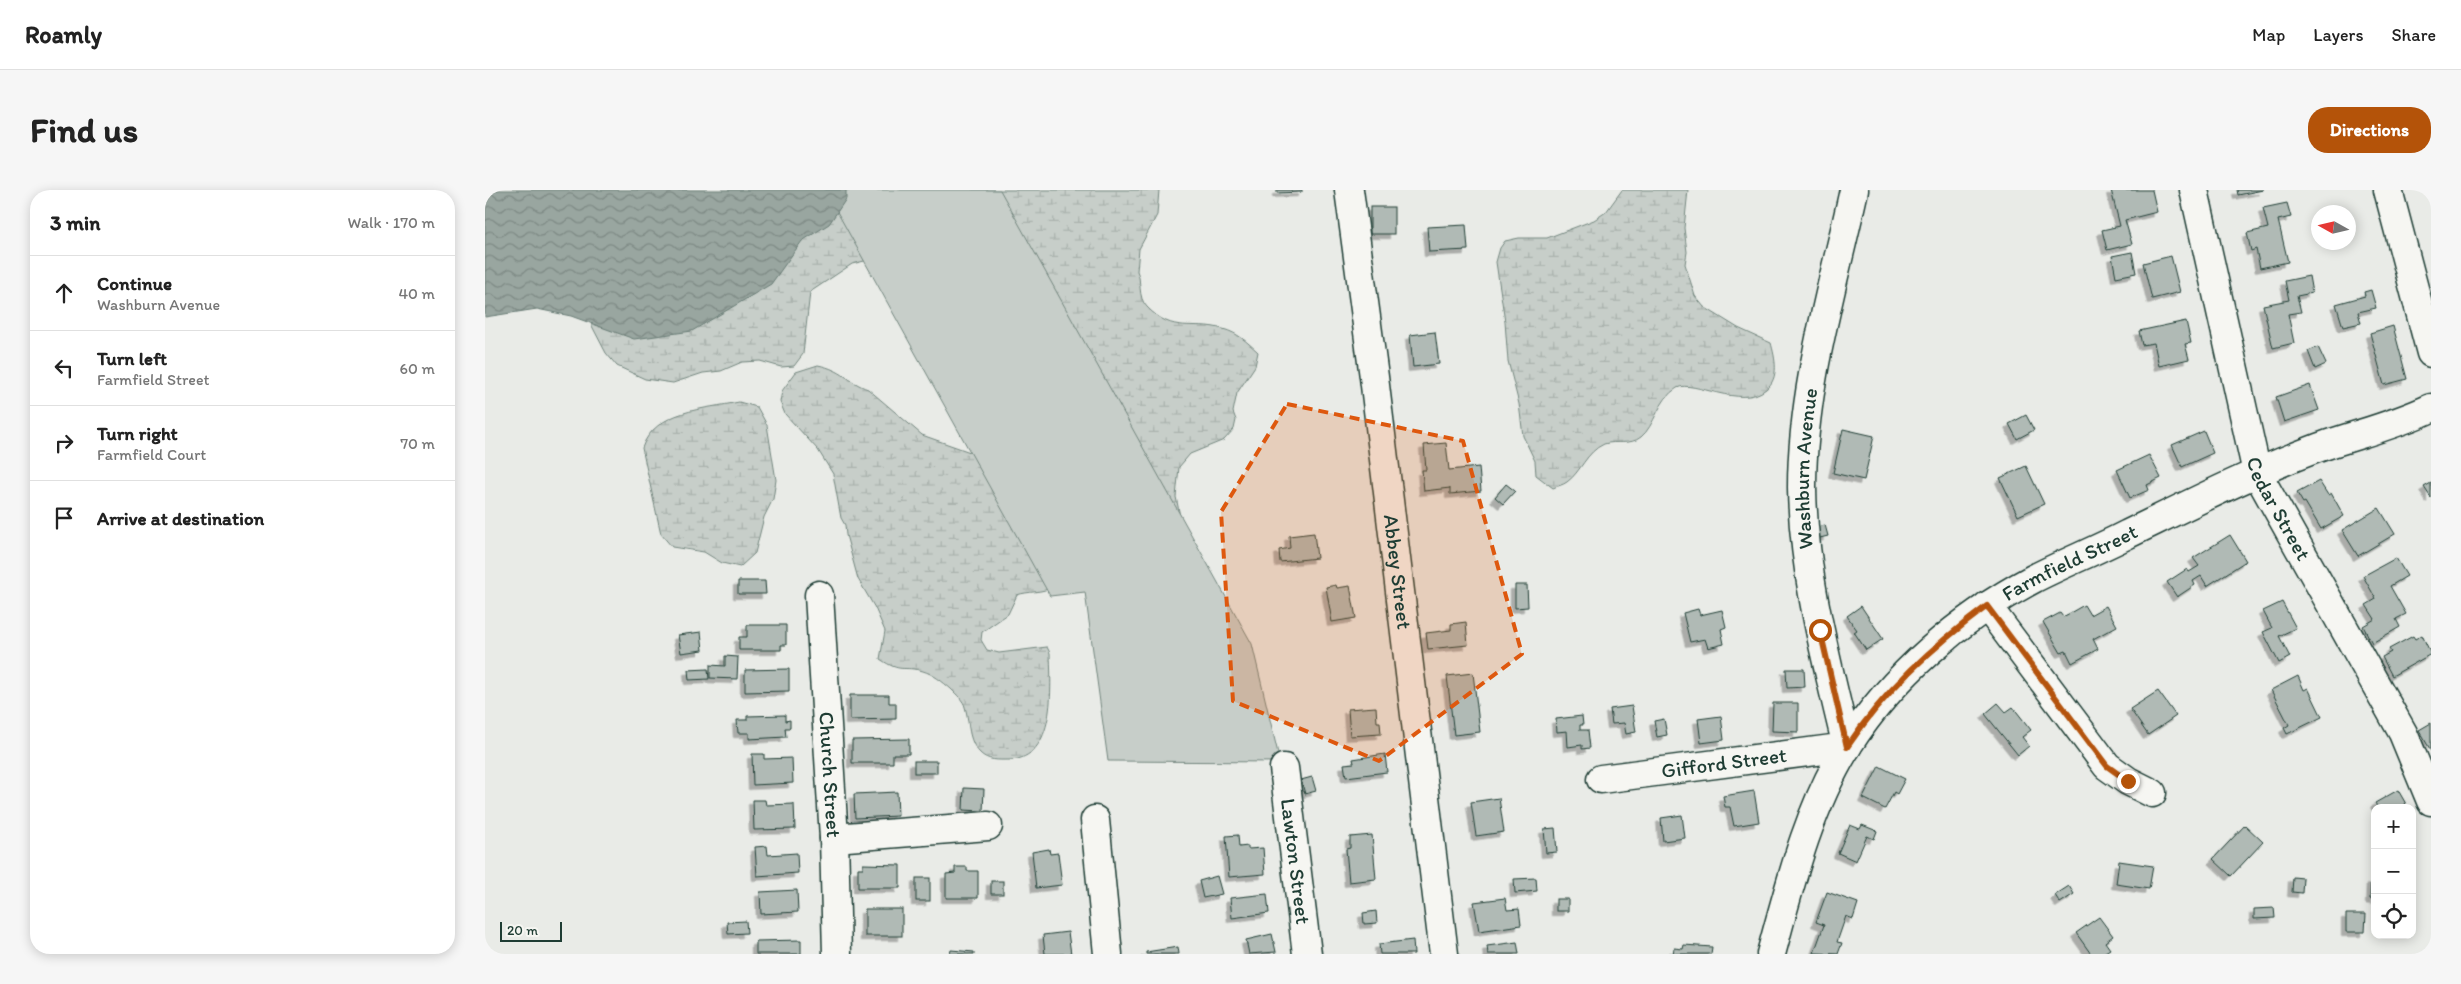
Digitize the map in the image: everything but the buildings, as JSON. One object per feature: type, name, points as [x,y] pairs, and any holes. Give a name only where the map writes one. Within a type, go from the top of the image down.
[{"type":"street","name":"Abbey Street","points":[[1349,190],[1377,396],[1445,954]]},
{"type":"street","name":"Washburn Avenue","points":[[1847,747],[1814,598],[1807,550],[1802,486],[1807,426],[1819,348],[1854,190]]},
{"type":"street","name":"Cedar Street","points":[[2194,190],[2257,473],[2403,733],[2431,801]]},
{"type":"street","points":[[2388,190],[2431,353]]},
{"type":"street","name":"Farmfield Street","points":[[1771,954],[1809,829],[1828,783],[1847,747],[1895,684],[1930,651],[1987,606],[2032,580],[2217,490],[2314,449],[2431,408]]},
{"type":"street","name":"Church Street","points":[[819,594],[834,838],[837,954]]},
{"type":"street","points":[[1987,606],[2107,766],[2128,781],[2152,793]]},
{"type":"street","name":"Gifford Street","points":[[1601,780],[1847,747]]},
{"type":"street","name":"Lawton Street","points":[[1284,768],[1307,954]]},
{"type":"street","points":[[1095,820],[1108,954]]},
{"type":"street","points":[[834,838],[988,826]]},
{"type":"highlighted area","points":[[1287,404],[1463,441],[1522,654],[1379,761],[1233,701],[1221,512]]},
{"type":"green space","points":[[825,190],[1000,190],[1252,644],[1280,762],[1108,761],[1085,592],[1050,596]]},
{"type":"green space","points":[[896,190],[893,254],[852,264],[810,292],[803,354],[794,366],[781,367],[760,361],[742,362],[721,371],[703,373],[673,383],[645,379],[617,366],[606,353],[592,326],[581,286]]},
{"type":"green space","points":[[972,190],[1159,190],[1157,215],[1139,249],[1137,271],[1144,303],[1157,316],[1166,321],[1175,324],[1212,327],[1228,331],[1242,338],[1258,352],[1255,366],[1237,393],[1233,412],[1236,420],[1234,429],[1224,440],[1190,454],[1179,467],[1176,497],[1180,516]]},
{"type":"green space","points":[[1622,190],[1688,190],[1684,228],[1687,252],[1685,264],[1695,296],[1704,307],[1738,328],[1771,343],[1775,361],[1775,374],[1766,389],[1756,395],[1731,396],[1694,387],[1684,386],[1677,388],[1665,399],[1650,426],[1641,437],[1628,442],[1604,444],[1588,457],[1572,478],[1553,488],[1536,475],[1535,461],[1523,436],[1519,404],[1508,361],[1505,322],[1496,262],[1500,248],[1505,241],[1519,238],[1547,238],[1594,220],[1606,212]]},
{"type":"green space","points":[[818,365],[834,370],[868,389],[922,435],[970,452],[980,460],[1052,587],[1017,595],[1008,614],[982,632],[981,640],[987,650],[999,653],[1047,647],[1050,653],[1051,684],[1048,718],[1036,748],[1025,756],[1001,760],[983,756],[973,743],[964,705],[951,689],[927,672],[898,668],[880,659],[885,631],[875,608],[858,579],[845,525],[841,518],[833,474],[818,450],[785,414],[780,402],[782,391],[796,372]]},
{"type":"green space","points":[[739,402],[757,407],[767,425],[776,480],[773,499],[764,517],[755,553],[740,567],[722,563],[704,552],[672,547],[661,534],[642,448],[649,435],[669,419],[683,413]]},
{"type":"water","points":[[485,190],[846,190],[846,199],[829,224],[802,241],[771,284],[692,331],[634,339],[571,316],[537,309],[485,317]]},
{"type":"route","points":[[1820,630],[1847,747],[1895,684],[1924,656],[1987,606],[2107,766],[2128,781]]}]
